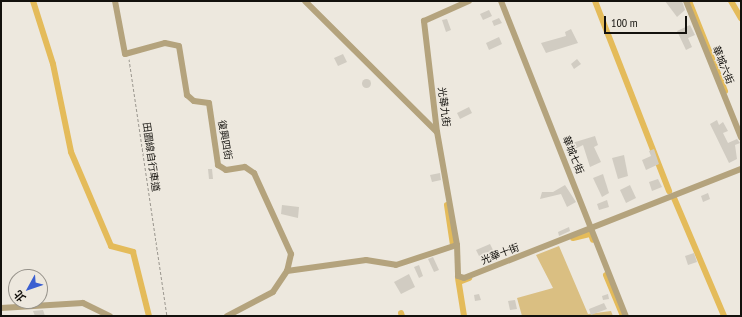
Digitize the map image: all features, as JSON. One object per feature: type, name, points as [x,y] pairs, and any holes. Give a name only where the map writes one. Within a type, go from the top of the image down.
[{"type":"street","points":[[115,1],[124,54],[128,53]]},
{"type":"street","points":[[305,1],[437,132]]},
{"type":"street","name":"光華九街","points":[[457,245],[437,132],[424,21],[469,1]]},
{"type":"street","name":"華城七街","points":[[501,1],[626,316]]},
{"type":"street","name":"華城六街","points":[[686,1],[741,137]]},
{"type":"street","name":"復興四街","points":[[128,53],[165,43],[179,46],[187,95],[194,101],[209,103],[218,165],[226,170],[245,167],[254,173],[291,254],[287,271],[273,292],[227,316]]},
{"type":"street","name":"光華十街","points":[[457,245],[458,276],[464,278],[592,229],[741,169]]},
{"type":"street","points":[[287,271],[366,260],[396,265],[457,245]]},
{"type":"street","points":[[1,308],[83,303],[110,316]]},
{"type":"path","name":"田園線自行車道","points":[[128,53],[167,316]]},
{"type":"shaded area","points":[[559,246],[588,314],[611,311],[613,316],[522,316],[517,298],[553,288],[536,255]]},
{"type":"building","points":[[665,1],[682,1],[685,10],[677,17]]},
{"type":"building","points":[[489,10],[492,16],[483,20],[480,14]]},
{"type":"building","points":[[499,18],[502,23],[494,26],[492,21]]},
{"type":"building","points":[[447,19],[451,30],[446,32],[442,20]]},
{"type":"building","points":[[690,25],[695,35],[688,38],[692,47],[686,50],[677,31]]},
{"type":"building","points":[[571,29],[578,43],[546,53],[541,43],[566,36],[565,32]]},
{"type":"building","points":[[499,37],[502,44],[489,50],[486,43]]},
{"type":"building","points":[[343,54],[347,62],[338,66],[334,58]]},
{"type":"building","points":[[577,59],[581,64],[574,69],[571,64]]},
{"type":"building","points":[[366,78],[371,83],[366,88],[361,83]]},
{"type":"building","points":[[469,107],[472,113],[460,119],[457,113]]},
{"type":"building","points":[[717,120],[719,125],[723,122],[728,131],[723,133],[728,143],[737,139],[740,143],[735,145],[737,159],[729,163],[710,124]]},
{"type":"building","points":[[595,136],[598,145],[594,147],[601,162],[590,167],[583,145],[575,149],[572,143]]},
{"type":"building","points":[[654,149],[659,164],[646,170],[642,160],[651,156],[649,151]]},
{"type":"building","points":[[624,155],[628,176],[618,179],[612,158]]},
{"type":"building","points":[[208,169],[212,169],[213,179],[209,179]]},
{"type":"building","points":[[440,173],[441,180],[432,182],[430,175]]},
{"type":"building","points":[[603,174],[609,193],[602,197],[593,178]]},
{"type":"building","points":[[658,179],[662,187],[652,191],[649,182]]},
{"type":"building","points":[[565,185],[576,202],[567,207],[561,194],[540,199],[542,192],[553,192]]},
{"type":"building","points":[[630,185],[636,198],[626,203],[620,190]]},
{"type":"building","points":[[708,193],[710,199],[703,202],[701,196]]},
{"type":"building","points":[[607,200],[609,207],[599,210],[597,204]]},
{"type":"building","points":[[282,205],[299,207],[298,218],[281,214]]},
{"type":"building","points":[[569,227],[570,231],[559,236],[558,232]]},
{"type":"building","points":[[490,244],[493,250],[479,256],[476,250]]},
{"type":"building","points":[[694,253],[697,262],[688,265],[685,256]]},
{"type":"building","points":[[433,257],[439,270],[434,272],[428,259]]},
{"type":"building","points":[[419,265],[423,276],[419,278],[414,267]]},
{"type":"building","points":[[409,274],[415,287],[401,294],[394,282]]},
{"type":"building","points":[[479,294],[481,300],[475,301],[474,295]]},
{"type":"building","points":[[608,294],[609,299],[603,300],[602,296]]},
{"type":"building","points":[[515,300],[517,309],[510,310],[508,301]]},
{"type":"building","points":[[604,303],[607,309],[591,315],[589,309]]},
{"type":"building","points":[[43,310],[45,316],[35,316],[33,311]]},
{"type":"waterway","points":[[33,1],[53,64],[71,152],[111,246],[133,252],[149,316]]},
{"type":"waterway","points":[[595,1],[669,191]]},
{"type":"waterway","points":[[689,1],[725,91]]},
{"type":"waterway","points":[[731,1],[741,18]]},
{"type":"waterway","points":[[674,198],[724,316]]},
{"type":"waterway","points":[[447,205],[453,245]]},
{"type":"waterway","points":[[573,238],[591,234],[593,240]]},
{"type":"waterway","points":[[606,275],[623,316]]},
{"type":"waterway","points":[[458,278],[464,316]]},
{"type":"waterway","points":[[459,282],[469,278]]}]
